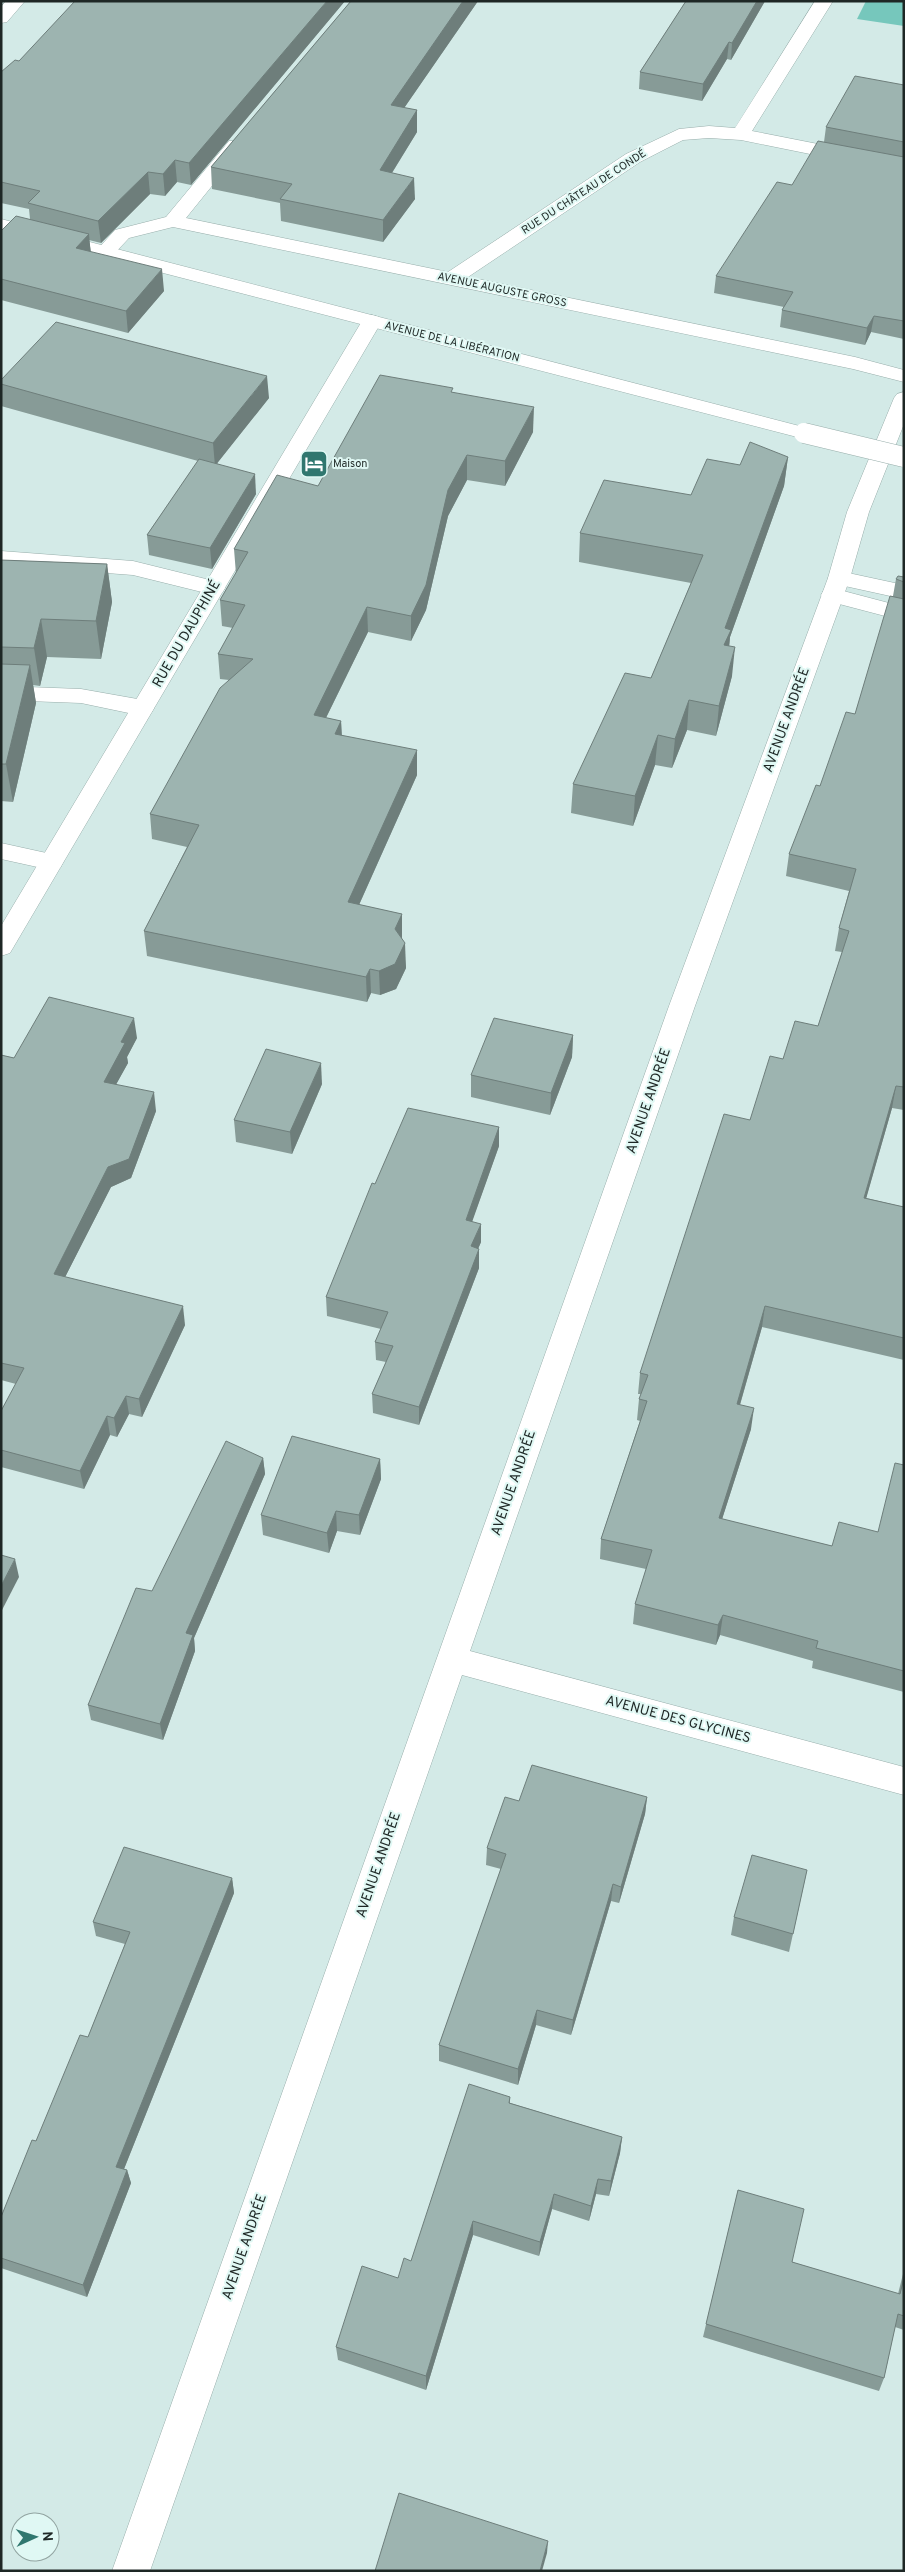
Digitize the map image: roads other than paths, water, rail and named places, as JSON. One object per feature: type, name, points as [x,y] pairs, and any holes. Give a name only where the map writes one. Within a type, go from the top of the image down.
[{"type":"street","points":[[1,18],[16,1]]},
{"type":"street","points":[[741,134],[824,1]]},
{"type":"street","name":"RUE DU CHÂTEAU DE CONDÉ","points":[[451,279],[632,158],[679,135],[709,132],[741,134],[904,167]]},
{"type":"street","points":[[173,221],[246,133]]},
{"type":"street","name":"AVENUE AUGUSTE GROSS","points":[[106,251],[122,234],[173,221],[855,363],[904,376]]},
{"type":"street","name":"AVENUE DE LA LIBÉRATION","points":[[1,225],[904,457]]},
{"type":"street","name":"RUE DU DAUPHINÉ","points":[[1,947],[372,321]]},
{"type":"street","name":"AVENUE ANDRÉE","points":[[131,2571],[682,1006],[836,587],[858,512],[904,398]]},
{"type":"street","points":[[1,558],[133,568],[214,588]]},
{"type":"street","points":[[836,587],[904,592]]},
{"type":"street","points":[[836,587],[904,614]]},
{"type":"street","points":[[1,692],[82,696],[144,708]]},
{"type":"street","points":[[1,851],[51,862]]},
{"type":"street","name":"AVENUE DES GLYCINES","points":[[452,1659],[904,1781]]},
{"type":"place","name":"Maison","points":[[314,464]]}]
